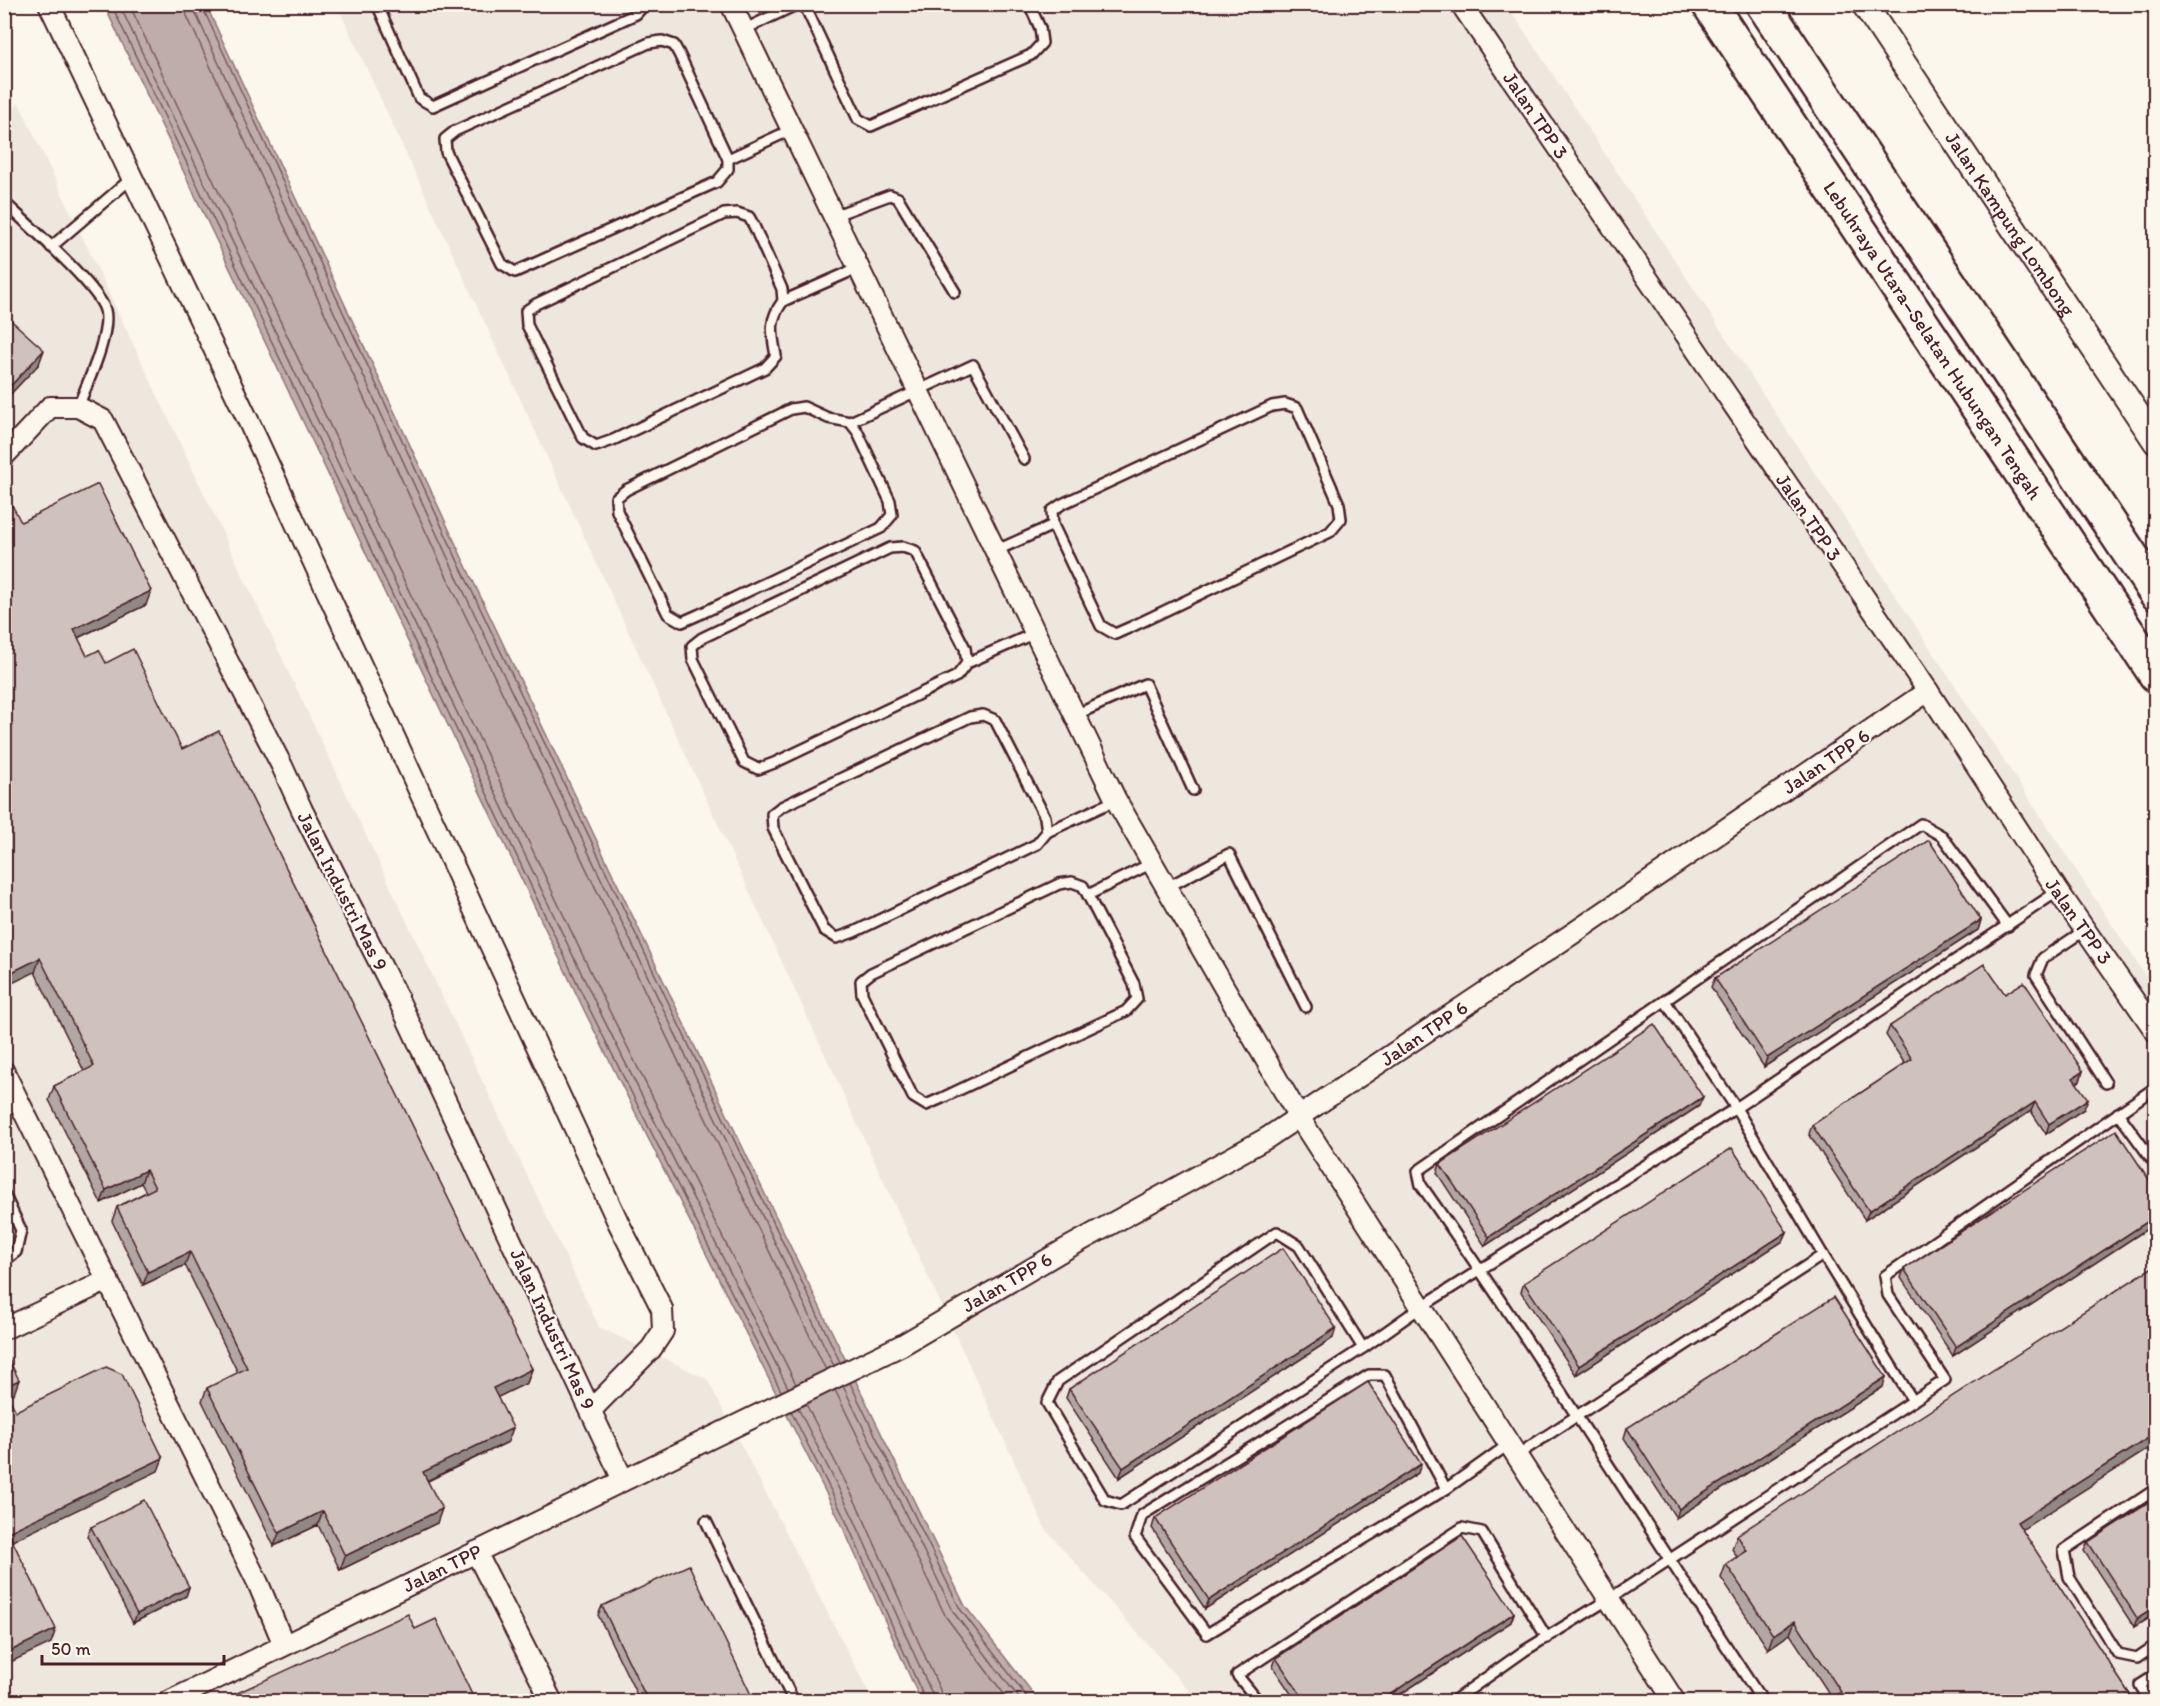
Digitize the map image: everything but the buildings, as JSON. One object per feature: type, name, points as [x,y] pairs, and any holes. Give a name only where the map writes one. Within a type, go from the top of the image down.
[{"type":"highway","name":"Lebuhraya Utara–Selatan Hubungan Tengah","points":[[1709,4],[2156,675]]},
{"type":"highway","points":[[1763,4],[2156,593]]},
{"type":"street","points":[[49,4],[248,420],[618,1222],[662,1309],[663,1331],[651,1349],[591,1410]]},
{"type":"street","points":[[731,4],[1116,800],[1299,1117],[1675,1701]]},
{"type":"street","name":"Jalan TPP 3","points":[[1461,4],[1928,691],[2058,891],[2156,1032]]},
{"type":"street","name":"Jalan Kampung Lombong","points":[[1864,4],[2156,442]]},
{"type":"street","points":[[4,456],[50,407],[78,407]]},
{"type":"street","name":"Jalan Industri Mas 9","points":[[78,407],[104,420],[249,702],[399,1001],[623,1480]]},
{"type":"street","name":"Jalan TPP 6","points":[[715,1435],[902,1345],[1062,1251],[1267,1138],[1575,932],[1928,691]]},
{"type":"street","points":[[4,1072],[258,1582],[284,1645]]},
{"type":"street","points":[[4,1329],[108,1280]]},
{"type":"street","name":"Jalan TPP","points":[[168,1701],[715,1435]]},
{"type":"street","points":[[476,1552],[552,1701]]},
{"type":"lane","points":[[376,4],[419,98],[433,106],[636,14],[645,4]]},
{"type":"lane","points":[[743,30],[798,4]]},
{"type":"lane","points":[[804,4],[858,119],[871,126],[1031,55],[1042,43],[1040,28],[1029,4]]},
{"type":"lane","points":[[662,41],[674,45],[728,159],[728,169],[717,182],[515,272],[502,264],[446,152],[445,139],[455,131],[649,43],[662,41]]},
{"type":"lane","points":[[728,159],[791,130]]},
{"type":"lane","points":[[51,247],[132,178]]},
{"type":"lane","points":[[833,216],[890,195],[898,198],[955,292]]},
{"type":"lane","points":[[4,202],[92,287],[105,310],[104,339],[78,407]]},
{"type":"lane","points":[[783,301],[782,289],[754,226],[749,217],[737,213],[724,214],[536,304],[526,312],[527,325],[583,438],[596,446],[765,368],[776,356],[772,326],[774,313],[783,301],[858,268]]},
{"type":"lane","points":[[850,422],[857,431],[890,501],[892,516],[881,528],[698,615],[682,621],[668,614],[617,512],[616,498],[626,490],[791,409],[804,407],[828,418],[850,422],[973,365],[1024,459]]},
{"type":"lane","points":[[1285,404],[1297,408],[1339,504],[1341,519],[1330,532],[1115,634],[1101,626],[1053,525],[1052,512],[1062,504],[1272,406],[1285,404]]},
{"type":"lane","points":[[995,551],[1053,525]]},
{"type":"lane","points":[[968,663],[965,648],[915,551],[903,547],[890,548],[702,638],[692,646],[693,659],[744,762],[758,769],[957,676],[968,663],[1035,633]]},
{"type":"lane","points":[[1075,715],[1145,684],[1193,790]]},
{"type":"lane","points":[[1047,832],[1045,817],[994,720],[983,715],[970,717],[781,807],[772,814],[773,828],[824,930],[837,938],[1036,844],[1047,832],[1116,800]]},
{"type":"lane","points":[[1748,1701],[1761,1698],[1481,1270],[1421,1185],[1418,1171],[1921,824],[1942,836],[2008,926]]},
{"type":"lane","points":[[1166,888],[1229,854],[1306,1007]]},
{"type":"lane","points":[[1088,895],[1152,863]]},
{"type":"lane","points":[[1072,882],[1083,886],[1088,895],[1134,984],[1137,999],[1126,1011],[926,1105],[913,1097],[862,994],[861,981],[871,973],[1059,884],[1072,882]]},
{"type":"lane","points":[[1363,1348],[1299,1246],[1277,1232],[1058,1381],[1047,1403],[1105,1500],[1121,1505],[1363,1348],[1421,1307],[1736,1108],[2058,891]]},
{"type":"lane","points":[[2085,930],[2043,958],[2036,975],[2106,1083]]},
{"type":"lane","points":[[1665,1001],[1736,1108],[1913,1401]]},
{"type":"lane","points":[[1452,1701],[1945,1380],[1888,1295],[1885,1276],[2156,1087]]},
{"type":"lane","points":[[2118,1113],[2156,1165]]},
{"type":"lane","points":[[4,1194],[21,1230],[16,1252],[4,1261]]},
{"type":"lane","points":[[1446,1489],[1385,1375],[1369,1374],[1142,1515],[1136,1537],[1207,1634],[1513,1449],[1577,1416],[1823,1255]]},
{"type":"lane","points":[[2156,1489],[2064,1550],[2069,1577],[2118,1654],[2137,1658],[2156,1645]]},
{"type":"lane","points":[[706,1521],[794,1701]]},
{"type":"lane","points":[[1259,1701],[1237,1675],[1462,1528],[1482,1532],[1547,1638]]},
{"type":"lane","points":[[2150,1701],[2140,1685],[2156,1675]]},
{"type":"shaded area","points":[[337,5],[1507,5],[2155,990],[2155,1701],[1198,1701],[1046,1530]]},
{"type":"shaded area","points":[[19,103],[599,1327],[707,1379],[873,1701],[5,1702],[4,119]]},
{"type":"water","points":[[104,5],[206,5],[465,564],[764,1192],[965,1606],[1039,1701],[921,1701],[841,1523],[585,1012]]}]
